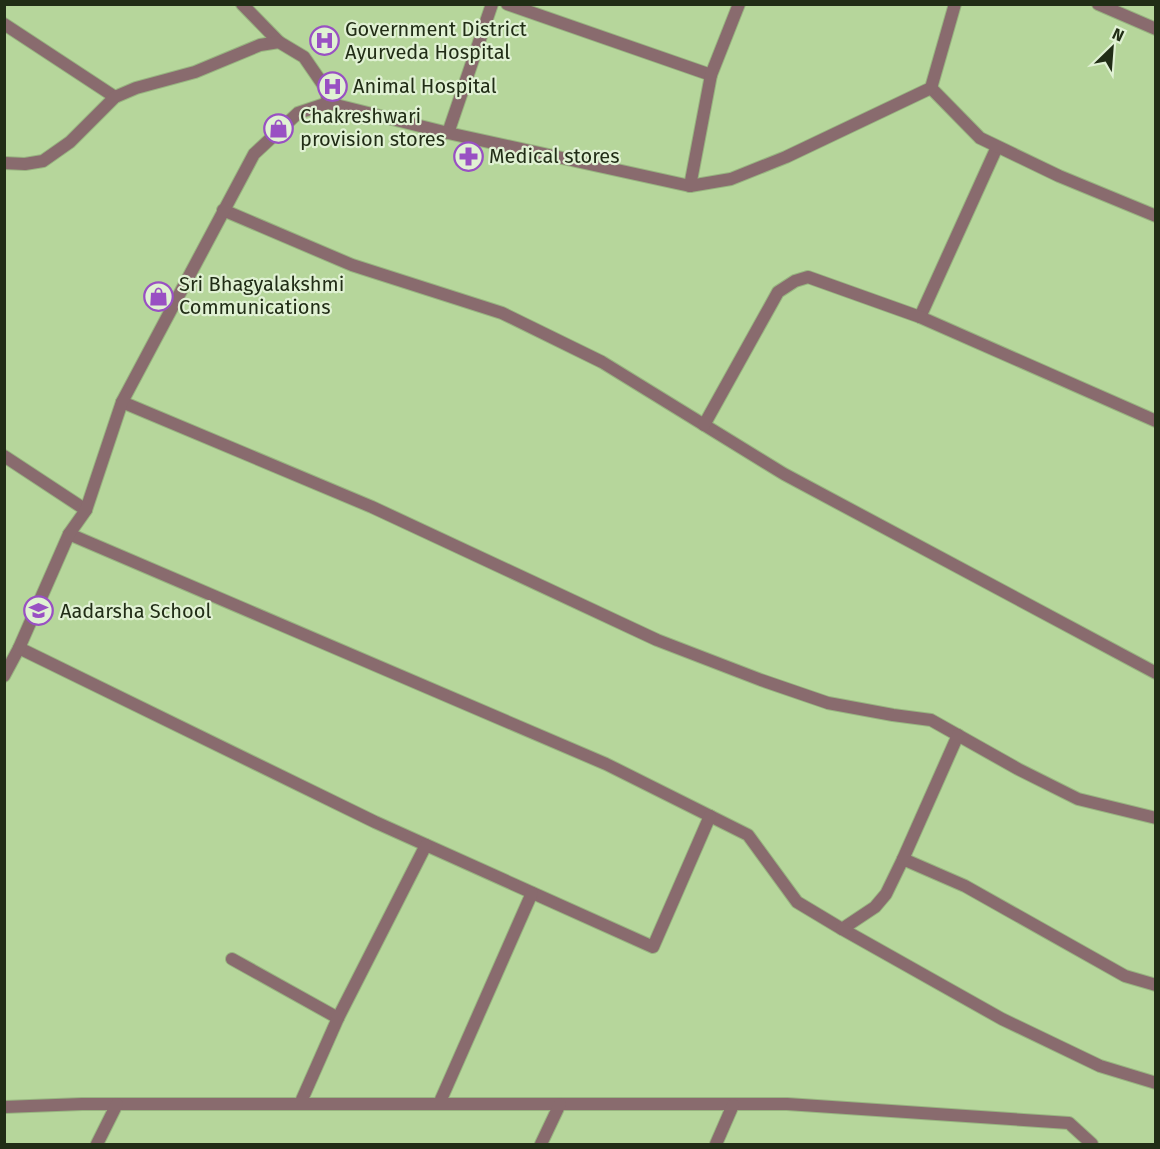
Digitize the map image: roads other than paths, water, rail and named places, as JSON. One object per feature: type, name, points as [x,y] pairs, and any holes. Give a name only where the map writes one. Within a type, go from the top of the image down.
[{"type":"street","points":[[242,4],[279,42],[304,57],[326,89],[328,103]]},
{"type":"street","points":[[448,133],[492,4]]},
{"type":"street","points":[[507,4],[711,75]]},
{"type":"street","points":[[690,186],[711,75],[740,4]]},
{"type":"street","points":[[4,676],[19,648],[69,534],[86,510],[122,402],[254,154],[298,113],[328,103],[448,133],[690,186],[731,179],[786,158],[931,88],[954,4]]},
{"type":"street","points":[[1098,4],[1155,29]]},
{"type":"street","points":[[4,24],[115,97]]},
{"type":"street","points":[[4,163],[25,164],[43,161],[70,142],[115,97],[136,88],[195,72],[260,45],[279,42]]},
{"type":"street","points":[[931,88],[980,138],[1059,176],[1155,216]]},
{"type":"street","points":[[920,317],[997,147]]},
{"type":"street","points":[[223,210],[352,265],[502,313],[602,362],[784,474],[1155,673]]},
{"type":"street","points":[[704,425],[778,292],[795,281],[808,277],[920,317],[1155,421]]},
{"type":"street","points":[[122,402],[372,507],[657,640],[828,703],[931,720],[1018,769],[1078,799],[1155,818]]},
{"type":"street","points":[[4,456],[86,510]]},
{"type":"street","points":[[69,534],[606,764],[710,816],[747,835],[797,902],[1002,1019],[1100,1066],[1155,1083]]},
{"type":"street","points":[[19,648],[375,822],[653,947],[710,816]]},
{"type":"street","points":[[842,929],[875,907],[886,894],[958,735]]},
{"type":"street","points":[[300,1104],[338,1018],[426,845]]},
{"type":"street","points":[[903,860],[965,886],[1125,976],[1155,985]]},
{"type":"street","points":[[439,1104],[532,893]]},
{"type":"street","points":[[232,959],[338,1018]]},
{"type":"street","points":[[97,1144],[117,1104]]},
{"type":"street","points":[[4,1107],[117,1104],[787,1104],[1069,1123],[1092,1144]]},
{"type":"street","points":[[541,1144],[560,1104]]},
{"type":"street","points":[[716,1144],[733,1105]]},
{"type":"place","name":"Government District Ayurveda Hospital","points":[[324,41]]},
{"type":"place","name":"Animal Hospital","points":[[332,86]]},
{"type":"place","name":"Chakreshwari provision stores","points":[[279,128]]},
{"type":"place","name":"Medical stores","points":[[468,156]]},
{"type":"place","name":"Sri Bhagyalakshmi Communications","points":[[158,296]]},
{"type":"place","name":"Aadarsha School","points":[[39,611]]}]
